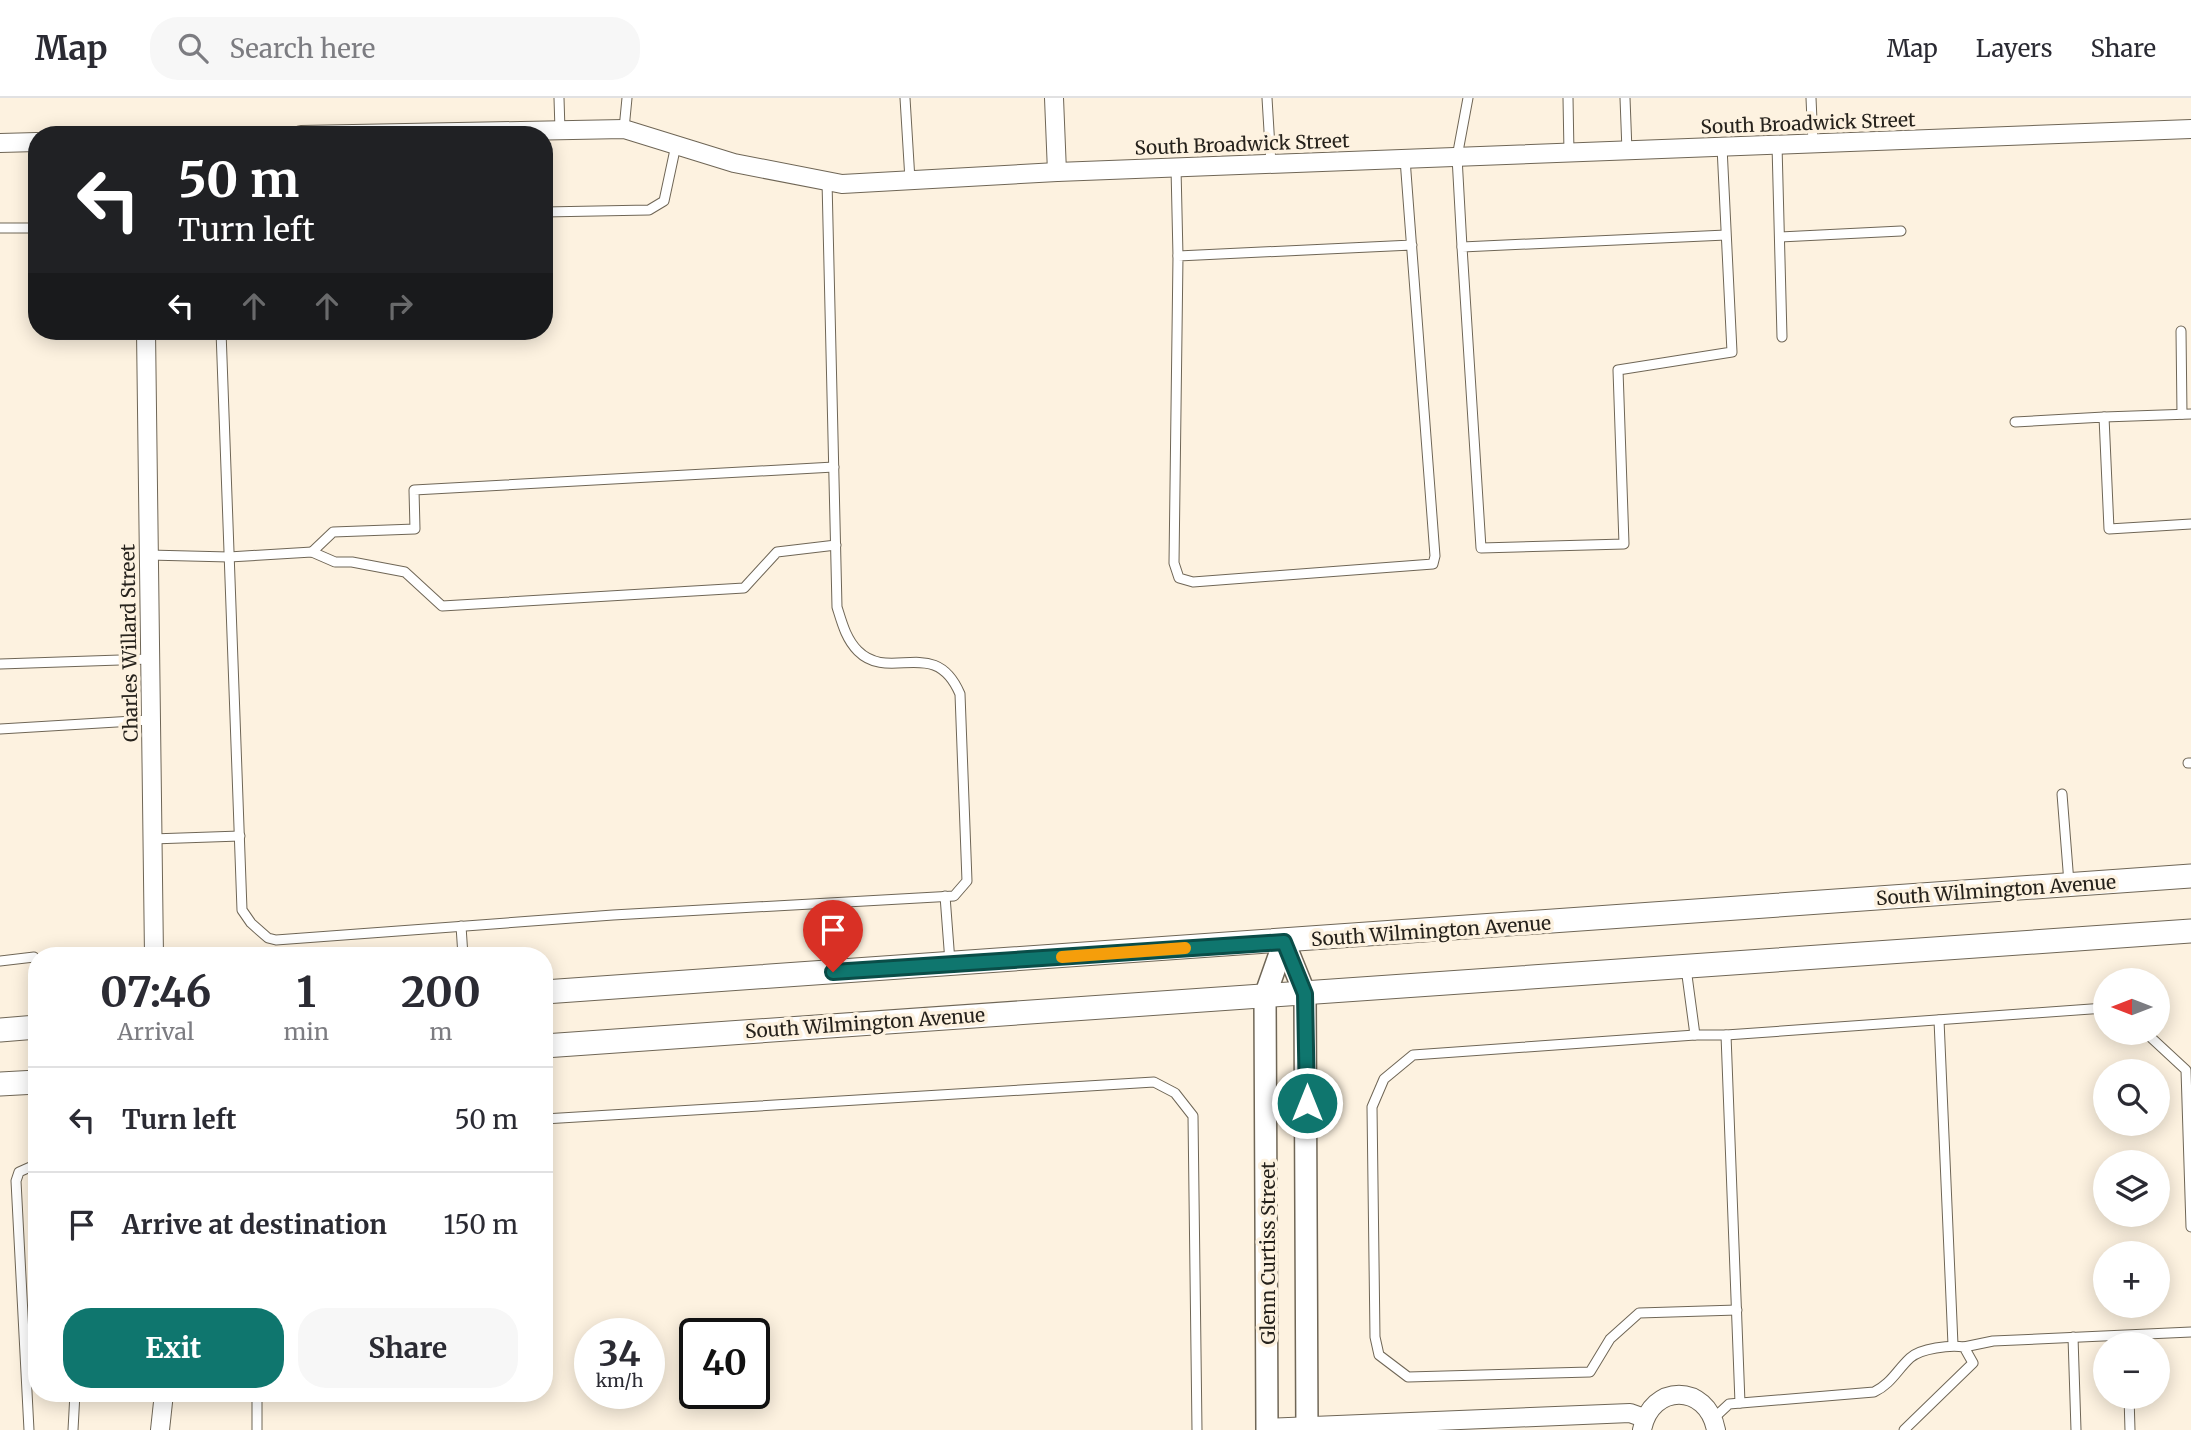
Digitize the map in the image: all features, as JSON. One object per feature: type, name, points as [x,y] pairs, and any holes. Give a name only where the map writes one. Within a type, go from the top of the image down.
[{"type":"main road","name":"South Wilmington Avenue","points":[[553,991],[1284,942],[2191,876]]},
{"type":"main road","name":"South Wilmington Avenue","points":[[553,1045],[2191,932]]},
{"type":"main road","points":[[0,1030],[28,1028]]},
{"type":"main road","points":[[0,1084],[28,1082]]},
{"type":"street","points":[[1054,98],[1057,172]]},
{"type":"street","name":"South Broadwick Street","points":[[553,130],[624,129],[734,163],[842,184],[1057,172],[2191,129]]},
{"type":"street","points":[[0,143],[28,142]]},
{"type":"street","name":"Charles Willard Street","points":[[146,340],[154,947]]},
{"type":"street","name":"Glenn Curtiss Street","points":[[1284,942],[1305,994],[1307,1428]]},
{"type":"street","name":"Glenn Curtiss Street","points":[[1267,1429],[1265,996],[1284,942]]},
{"type":"street","points":[[1267,1429],[1629,1413],[1643,1424],[1652,1405],[1665,1397],[1679,1394],[1706,1405],[1715,1424]]},
{"type":"street","points":[[160,1430],[163,1402]]},
{"type":"lane","points":[[559,98],[560,130]]},
{"type":"lane","points":[[624,129],[627,98]]},
{"type":"lane","points":[[905,98],[910,180]]},
{"type":"lane","points":[[1267,98],[1270,164]]},
{"type":"lane","points":[[1468,98],[1457,157],[1481,548],[1624,544],[1618,370],[1732,352],[1722,147]]},
{"type":"lane","points":[[1568,98],[1569,153]]},
{"type":"lane","points":[[1625,98],[1628,150]]},
{"type":"lane","points":[[1811,98],[1813,144]]},
{"type":"lane","points":[[553,212],[649,210],[664,201],[676,145]]},
{"type":"lane","points":[[1777,145],[1782,337]]},
{"type":"lane","points":[[1176,168],[1178,256],[1174,563],[1179,578],[1194,582],[1433,564],[1435,556],[1405,159]]},
{"type":"lane","points":[[221,340],[242,910],[268,938],[276,940],[954,896],[967,881],[960,694],[952,675],[934,664],[876,662],[860,653],[846,635],[837,607],[827,181]]},
{"type":"lane","points":[[0,228],[28,228]]},
{"type":"lane","points":[[1780,237],[1901,231]]},
{"type":"lane","points":[[1462,247],[1726,235]]},
{"type":"lane","points":[[1178,256],[1412,245]]},
{"type":"lane","points":[[2015,422],[2187,414],[2181,331]]},
{"type":"lane","points":[[2104,417],[2109,529],[2191,524]]},
{"type":"lane","points":[[312,552],[333,532],[415,528],[414,490],[834,467]]},
{"type":"lane","points":[[149,555],[229,557],[312,552],[335,562],[352,562],[405,572],[442,606],[744,588],[777,552],[836,545]]},
{"type":"lane","points":[[0,664],[150,659]]},
{"type":"lane","points":[[0,729],[150,720]]},
{"type":"lane","points":[[2062,794],[2069,885]]},
{"type":"lane","points":[[152,839],[240,836]]},
{"type":"lane","points":[[945,896],[950,964]]},
{"type":"lane","points":[[461,926],[462,947]]},
{"type":"lane","points":[[0,961],[28,958]]},
{"type":"lane","points":[[1686,968],[1695,1035]]},
{"type":"lane","points":[[1737,1310],[1639,1313],[1610,1339],[1590,1372],[1408,1377],[1379,1355],[1375,1337],[1372,1107],[1384,1079],[1413,1055],[2093,1009]]},
{"type":"lane","points":[[1939,1020],[1953,1345]]},
{"type":"lane","points":[[1726,1035],[1740,1403]]},
{"type":"lane","points":[[2159,1045],[2186,1070],[2191,1227]]},
{"type":"lane","points":[[553,1118],[1154,1082],[1175,1093],[1194,1116],[1196,1430]]},
{"type":"lane","points":[[28,1168],[19,1172],[16,1181],[29,1430]]},
{"type":"lane","points":[[2170,1335],[2191,1332]]},
{"type":"lane","points":[[2073,1338],[2076,1430]]},
{"type":"lane","points":[[1715,1424],[1729,1404],[1874,1392],[1886,1386],[1912,1355],[1953,1345],[1964,1348],[1993,1341],[2093,1339]]},
{"type":"lane","points":[[1904,1430],[1973,1363],[1964,1348]]},
{"type":"lane","points":[[73,1430],[75,1402]]},
{"type":"lane","points":[[257,1402],[257,1430]]},
{"type":"lane","points":[[2129,1409],[2130,1430]]},
{"type":"slow traffic","points":[[1062,957],[1185,948]]},
{"type":"route","points":[[833,972],[1284,942],[1305,994],[1307,1103]]}]
